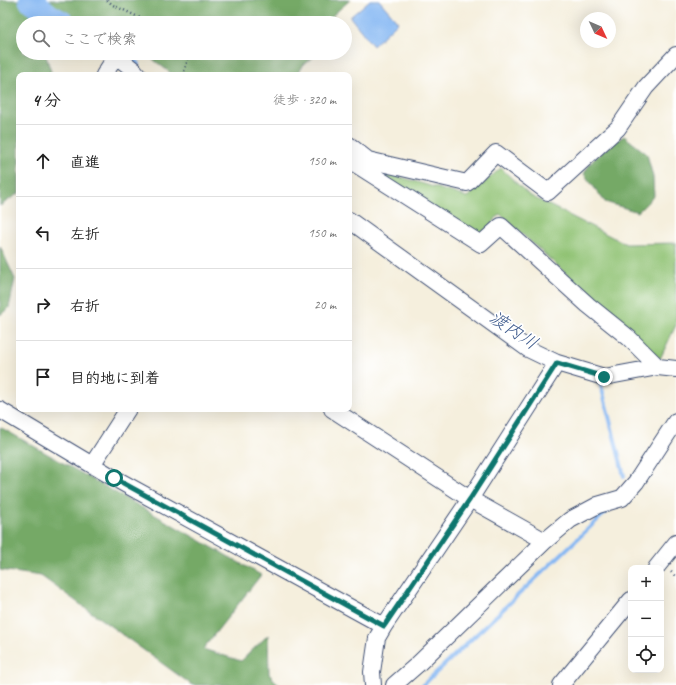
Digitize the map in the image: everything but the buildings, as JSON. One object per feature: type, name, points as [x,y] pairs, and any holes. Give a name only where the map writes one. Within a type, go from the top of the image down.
[{"type":"street","points":[[352,147],[368,160],[467,183],[496,152],[548,192],[618,128],[646,87],[676,55]]},
{"type":"street","points":[[106,72],[113,60]]},
{"type":"street","points":[[121,60],[136,72]]},
{"type":"street","points":[[352,162],[481,244],[501,226],[588,305],[629,338],[658,367]]},
{"type":"street","points":[[352,222],[528,349],[557,363],[604,377],[658,367],[676,369]]},
{"type":"street","points":[[373,685],[372,672],[377,638],[470,499],[557,363]]},
{"type":"street","points":[[0,410],[92,465],[384,626]]},
{"type":"street","points":[[92,465],[126,412]]},
{"type":"street","points":[[337,412],[470,499],[545,541]]},
{"type":"street","points":[[394,685],[417,665],[545,541],[570,520],[598,506],[622,498],[636,482],[676,421]]},
{"type":"street","points":[[658,565],[676,543]]},
{"type":"street","points":[[561,685],[630,601]]},
{"type":"path","points":[[107,0],[113,5],[136,16]]},
{"type":"path","points":[[184,72],[188,60]]},
{"type":"green space","points":[[0,0],[350,0],[332,16],[68,16],[55,10],[49,16],[16,16],[16,60],[47,60],[51,72],[16,72],[16,195],[0,206]]},
{"type":"green space","points":[[154,60],[309,60],[304,64],[299,72],[169,72]]},
{"type":"green space","points":[[624,136],[647,154],[653,177],[654,196],[638,212],[605,202],[584,174],[596,157]]},
{"type":"green space","points":[[371,168],[467,197],[501,168],[529,195],[626,244],[676,243],[676,325],[660,359],[500,214],[479,237]]},
{"type":"green space","points":[[0,246],[15,279],[9,308],[0,315]]},
{"type":"green space","points":[[0,427],[261,575],[203,649],[241,661],[268,635],[269,674],[279,685],[192,685],[41,576],[0,570]]},
{"type":"water","points":[[370,0],[379,0],[398,22],[373,46],[352,20],[351,16]]},
{"type":"waterway","name":"渡内川","points":[[31,0],[49,16]]},
{"type":"waterway","name":"渡内川","points":[[135,60],[138,64]]},
{"type":"waterway","name":"渡内川","points":[[600,381],[624,476]]},
{"type":"waterway","name":"渡内川","points":[[423,685],[608,510]]},
{"type":"route","points":[[114,478],[384,626],[470,499],[557,363],[604,377]]}]
